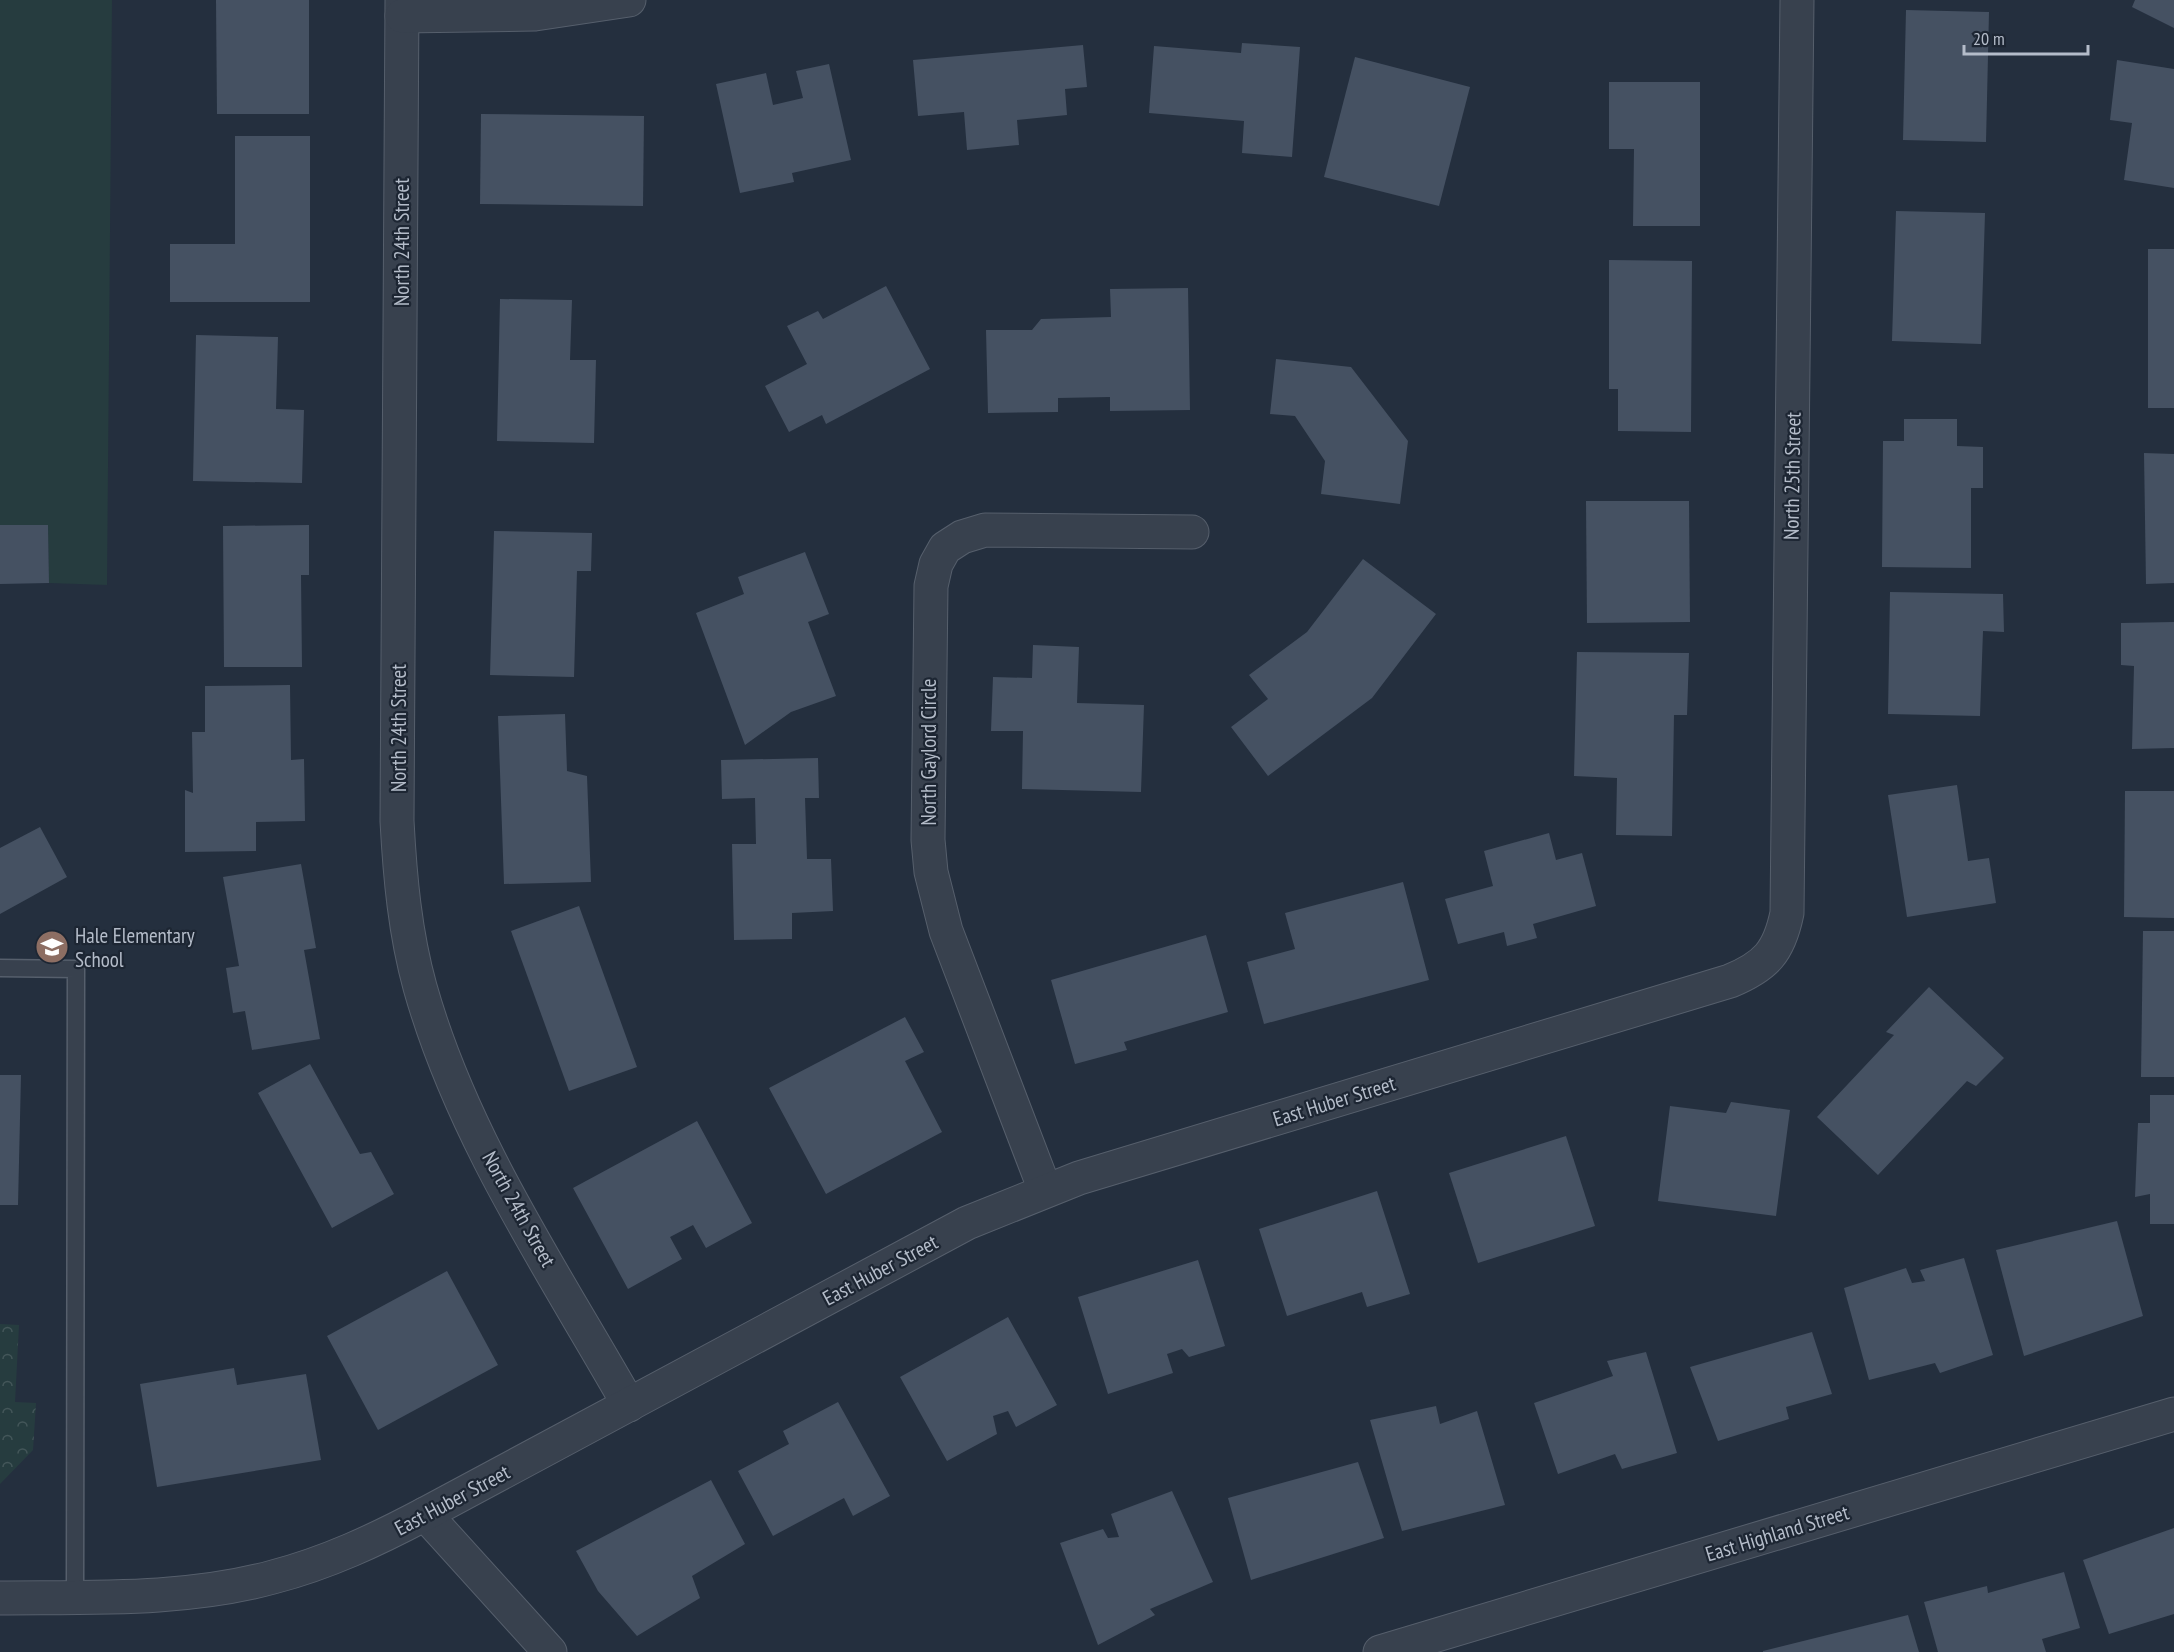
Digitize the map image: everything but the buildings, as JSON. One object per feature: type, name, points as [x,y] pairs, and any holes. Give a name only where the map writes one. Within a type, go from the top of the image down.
[{"type":"street","points":[[402,8],[535,14],[629,0]]},
{"type":"street","name":"North 25th Street","points":[[1775,950],[1783,933],[1787,894],[1797,0]]},
{"type":"street","name":"North 24th Street","points":[[402,8],[397,821],[400,875],[408,931],[420,986],[436,1037],[480,1139],[629,1405]]},
{"type":"street","name":"North Gaylord Circle","points":[[1045,1190],[946,931],[931,872],[927,810],[930,608],[936,564],[945,548],[962,537],[985,530],[1192,532]]},
{"type":"street","name":"East Huber Street","points":[[0,1599],[75,1598],[198,1590],[272,1578],[346,1553],[425,1514],[967,1223],[1045,1190],[1730,981],[1748,973],[1775,950]]},
{"type":"street","name":"East Highland Street","points":[[1380,1652],[2174,1414]]},
{"type":"street","points":[[425,1514],[550,1652]]},
{"type":"lane","points":[[0,968],[76,969],[75,1598]]},
{"type":"green space","points":[[0,0],[112,0],[107,585],[49,583],[48,525],[0,525]]},
{"type":"green space","points":[[0,1324],[19,1325],[15,1402],[36,1403],[33,1450],[0,1484]]},
{"type":"place","name":"Hale Elementary School","points":[[52,947]]}]
